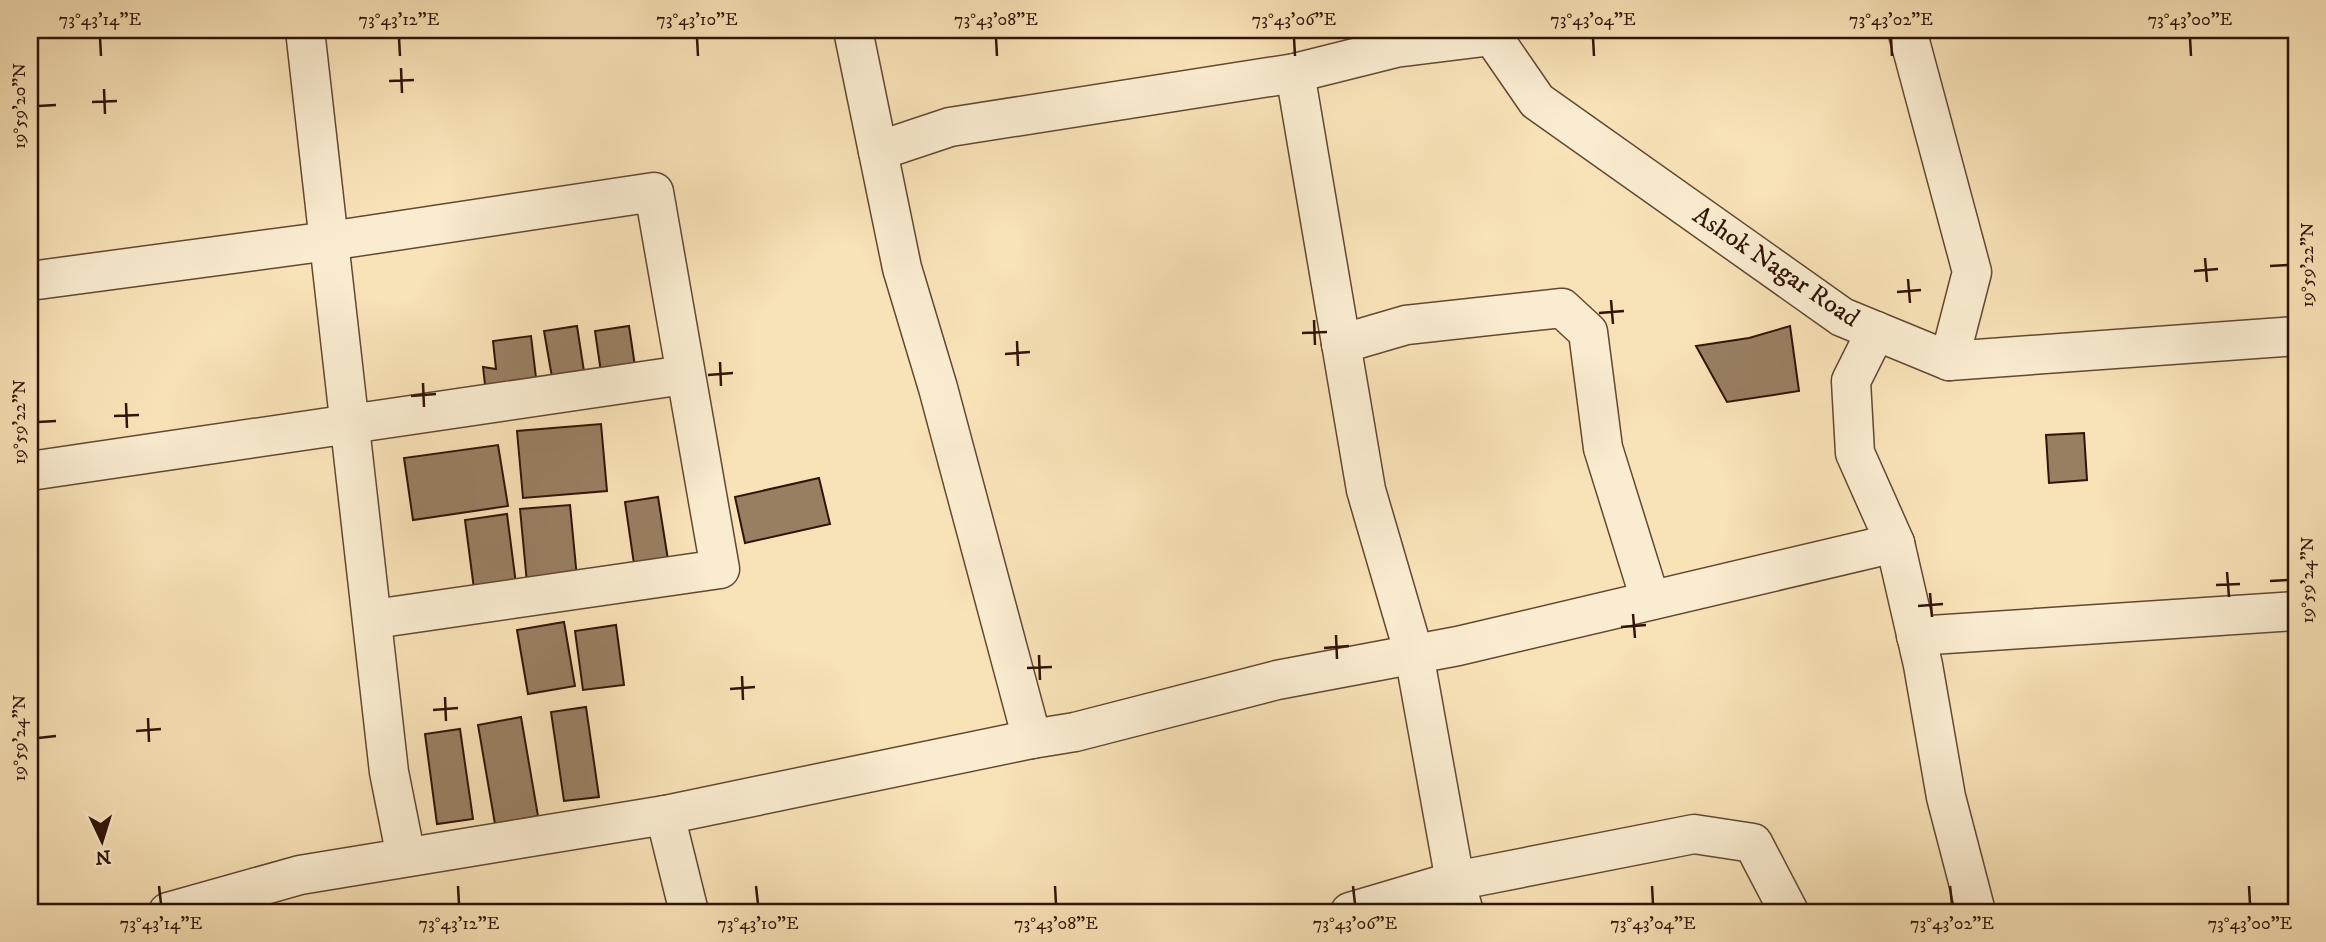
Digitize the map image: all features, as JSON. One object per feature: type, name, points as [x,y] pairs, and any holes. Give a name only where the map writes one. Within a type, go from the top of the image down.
[{"type":"street","points":[[305,30],[374,619],[389,772],[406,857]]},
{"type":"street","points":[[853,30],[902,268],[938,388],[1032,739]]},
{"type":"street","points":[[1908,30],[1972,272],[1949,361]]},
{"type":"street","points":[[878,151],[950,127],[1295,73],[1395,48],[1490,33]]},
{"type":"street","name":"Ashok Nagar Road","points":[[1490,33],[1537,101],[1842,317],[1949,361],[2296,336]]},
{"type":"street","points":[[1295,73],[1366,489],[1414,654],[1459,896]]},
{"type":"street","points":[[30,281],[329,242],[654,192],[720,569],[374,619]]},
{"type":"street","points":[[1341,344],[1406,325],[1562,308],[1588,332],[1603,449],[1650,599]]},
{"type":"street","points":[[1876,331],[1851,381],[1855,453],[1895,543],[1916,636],[1946,797],[1976,912]]},
{"type":"street","points":[[30,471],[684,375]]},
{"type":"street","points":[[168,912],[300,875],[665,815],[1075,732],[1277,680],[1414,654],[1895,543]]},
{"type":"street","points":[[1916,636],[2296,611]]},
{"type":"street","points":[[665,815],[689,912]]},
{"type":"street","points":[[1350,912],[1459,896],[1694,834],[1754,843],[1789,912]]},
{"type":"building","points":[[577,326],[585,378],[553,383],[544,331]]},
{"type":"building","points":[[629,326],[636,373],[602,379],[595,331]]},
{"type":"building","points":[[1790,326],[1799,391],[1727,402],[1696,346],[1749,338]]},
{"type":"building","points":[[531,336],[537,386],[486,393],[483,367],[496,369],[493,341]]},
{"type":"building","points":[[601,424],[607,491],[523,498],[517,431]]},
{"type":"building","points":[[2084,433],[2087,480],[2049,483],[2046,435]]},
{"type":"building","points":[[498,445],[508,506],[413,520],[404,458]]},
{"type":"building","points":[[819,478],[830,524],[745,543],[735,497]]},
{"type":"building","points":[[658,497],[669,566],[635,571],[625,502]]},
{"type":"building","points":[[570,505],[577,578],[527,583],[520,509]]},
{"type":"building","points":[[507,514],[516,584],[474,589],[465,520]]},
{"type":"building","points":[[564,622],[575,686],[528,694],[517,630]]},
{"type":"building","points":[[616,625],[624,685],[583,690],[575,631]]},
{"type":"building","points":[[586,707],[599,797],[564,801],[551,712]]},
{"type":"building","points":[[521,717],[538,816],[495,824],[478,725]]},
{"type":"building","points":[[460,729],[473,819],[437,824],[425,734]]}]
